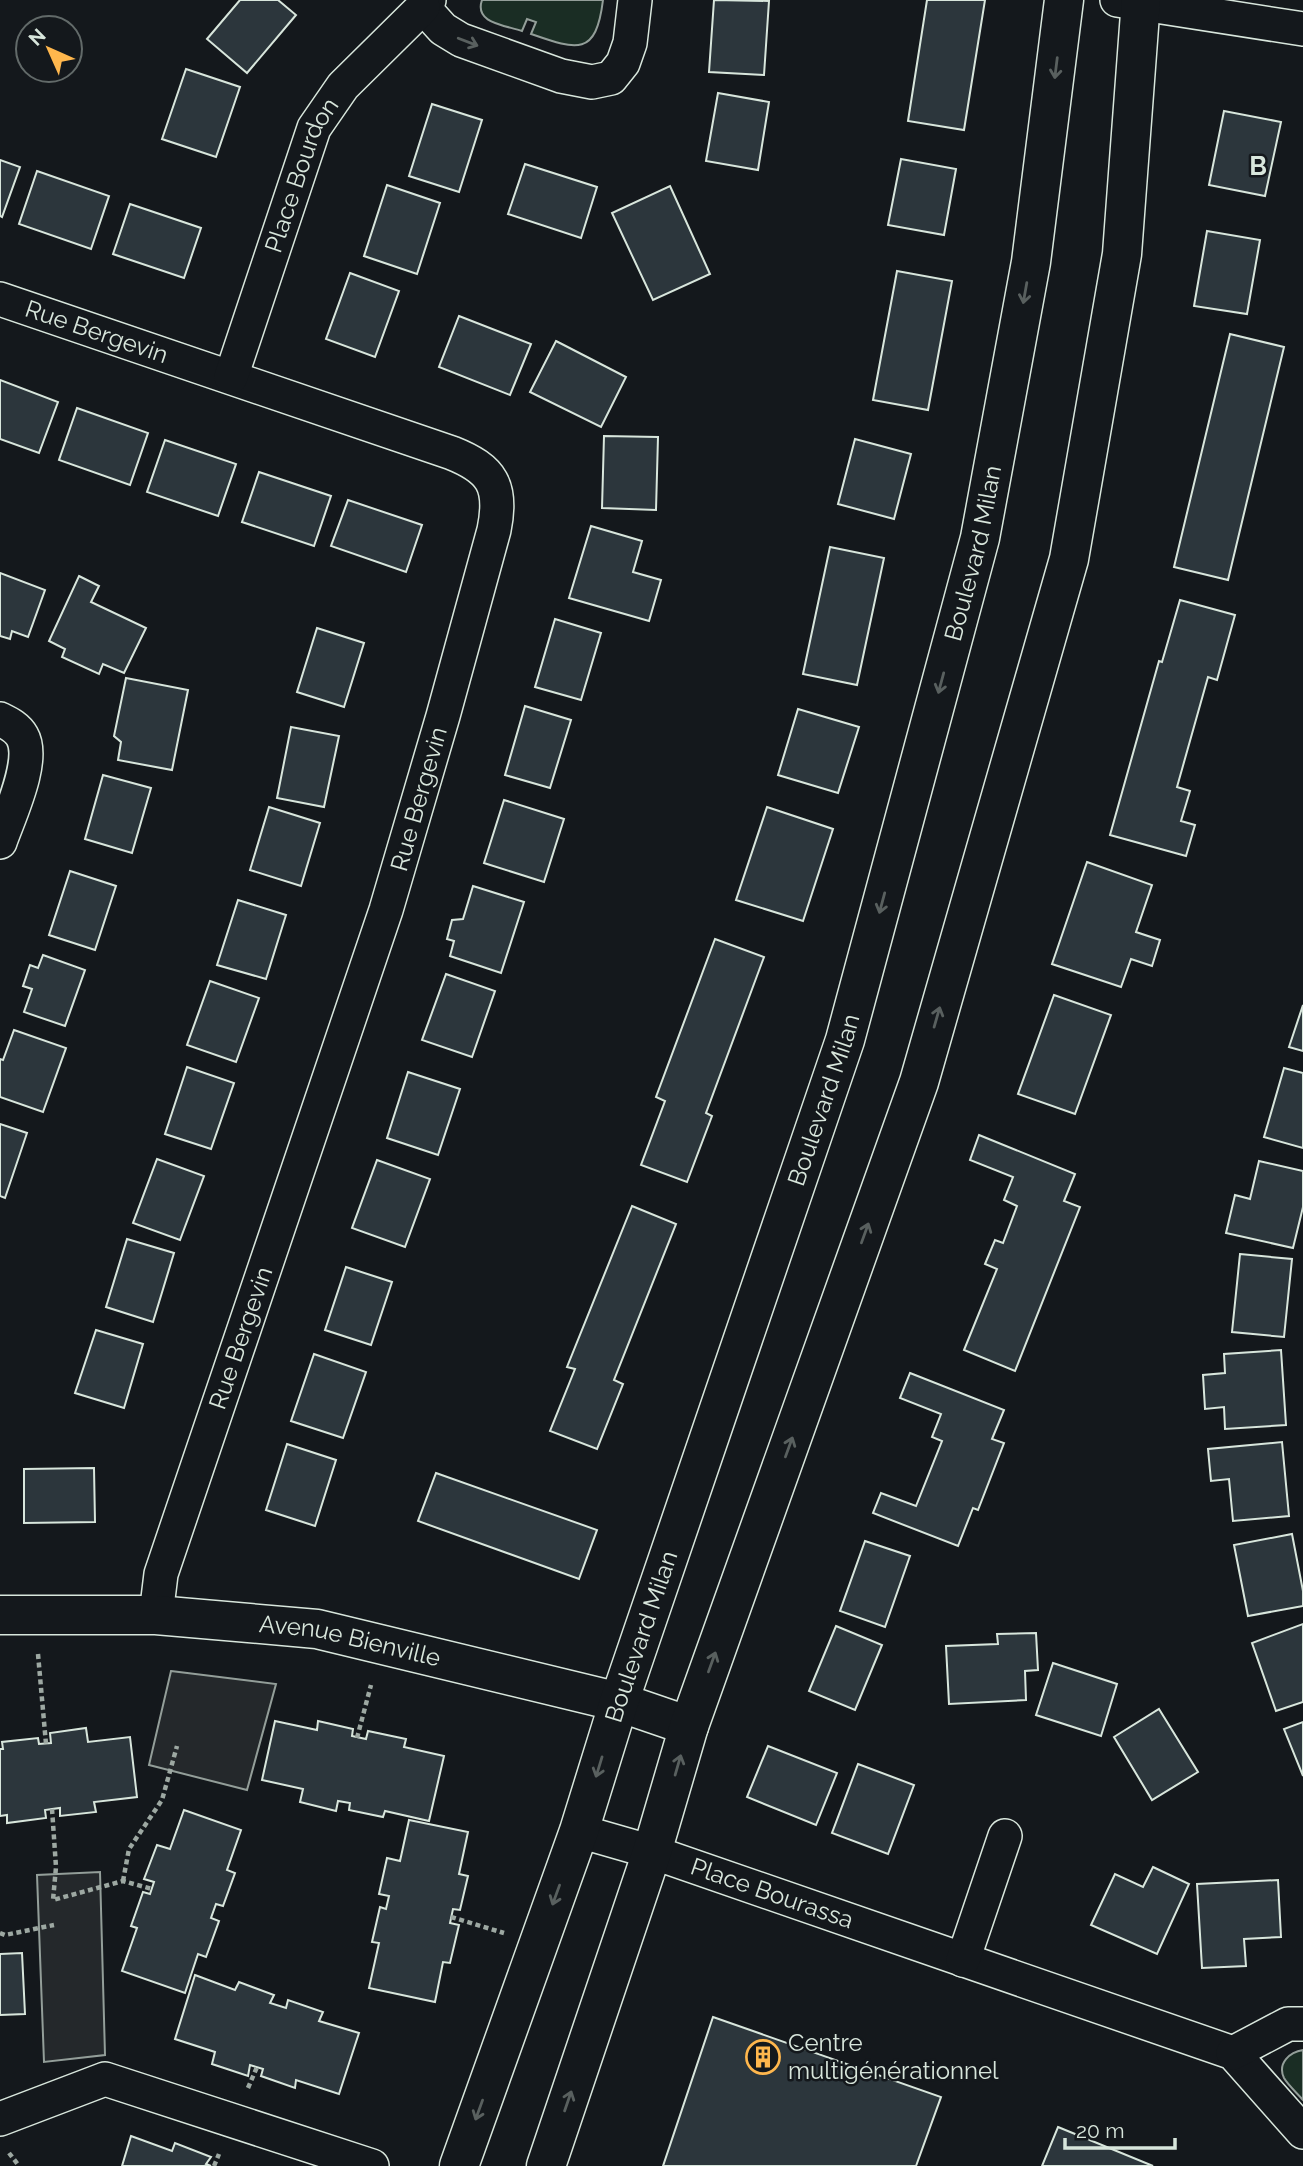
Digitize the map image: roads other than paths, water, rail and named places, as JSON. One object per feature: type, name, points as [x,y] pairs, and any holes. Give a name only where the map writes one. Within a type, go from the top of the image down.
[{"type":"main road","name":"Boulevard Milan","points":[[459,2166],[579,1831],[619,1702],[845,1040],[980,538],[1031,262],[1064,0]]},
{"type":"main road","points":[[545,2166],[652,1852],[689,1726],[919,1082],[1069,559],[1122,254],[1133,1]]},
{"type":"main road","name":"Avenue Bienville","points":[[0,1615],[156,1615],[317,1629],[619,1702],[689,1726]]},
{"type":"street","name":"Place Bourdon","points":[[231,377],[314,128],[343,86],[426,3],[443,29],[461,40],[561,76],[592,82],[611,78],[623,63],[630,43],[635,0]]},
{"type":"street","points":[[1133,1],[1303,29]]},
{"type":"street","name":"Rue Bergevin","points":[[0,299],[467,459],[479,466],[494,482],[497,491],[498,509],[443,716],[386,910],[161,1574],[156,1615]]},
{"type":"street","points":[[0,719],[22,736],[26,761],[0,842]]},
{"type":"street","name":"Place Bourassa","points":[[579,1831],[652,1852],[1233,2053],[1303,2132]]},
{"type":"street","points":[[963,1960],[1005,1836]]},
{"type":"street","points":[[1233,2053],[1288,2024],[1303,2024]]},
{"type":"street","points":[[0,2119],[105,2079],[372,2166]]},
{"type":"place","name":"Centre multigénérationnel","points":[[763,2057]]},
{"type":"district","name":"B","points":[[1258,166]]}]
